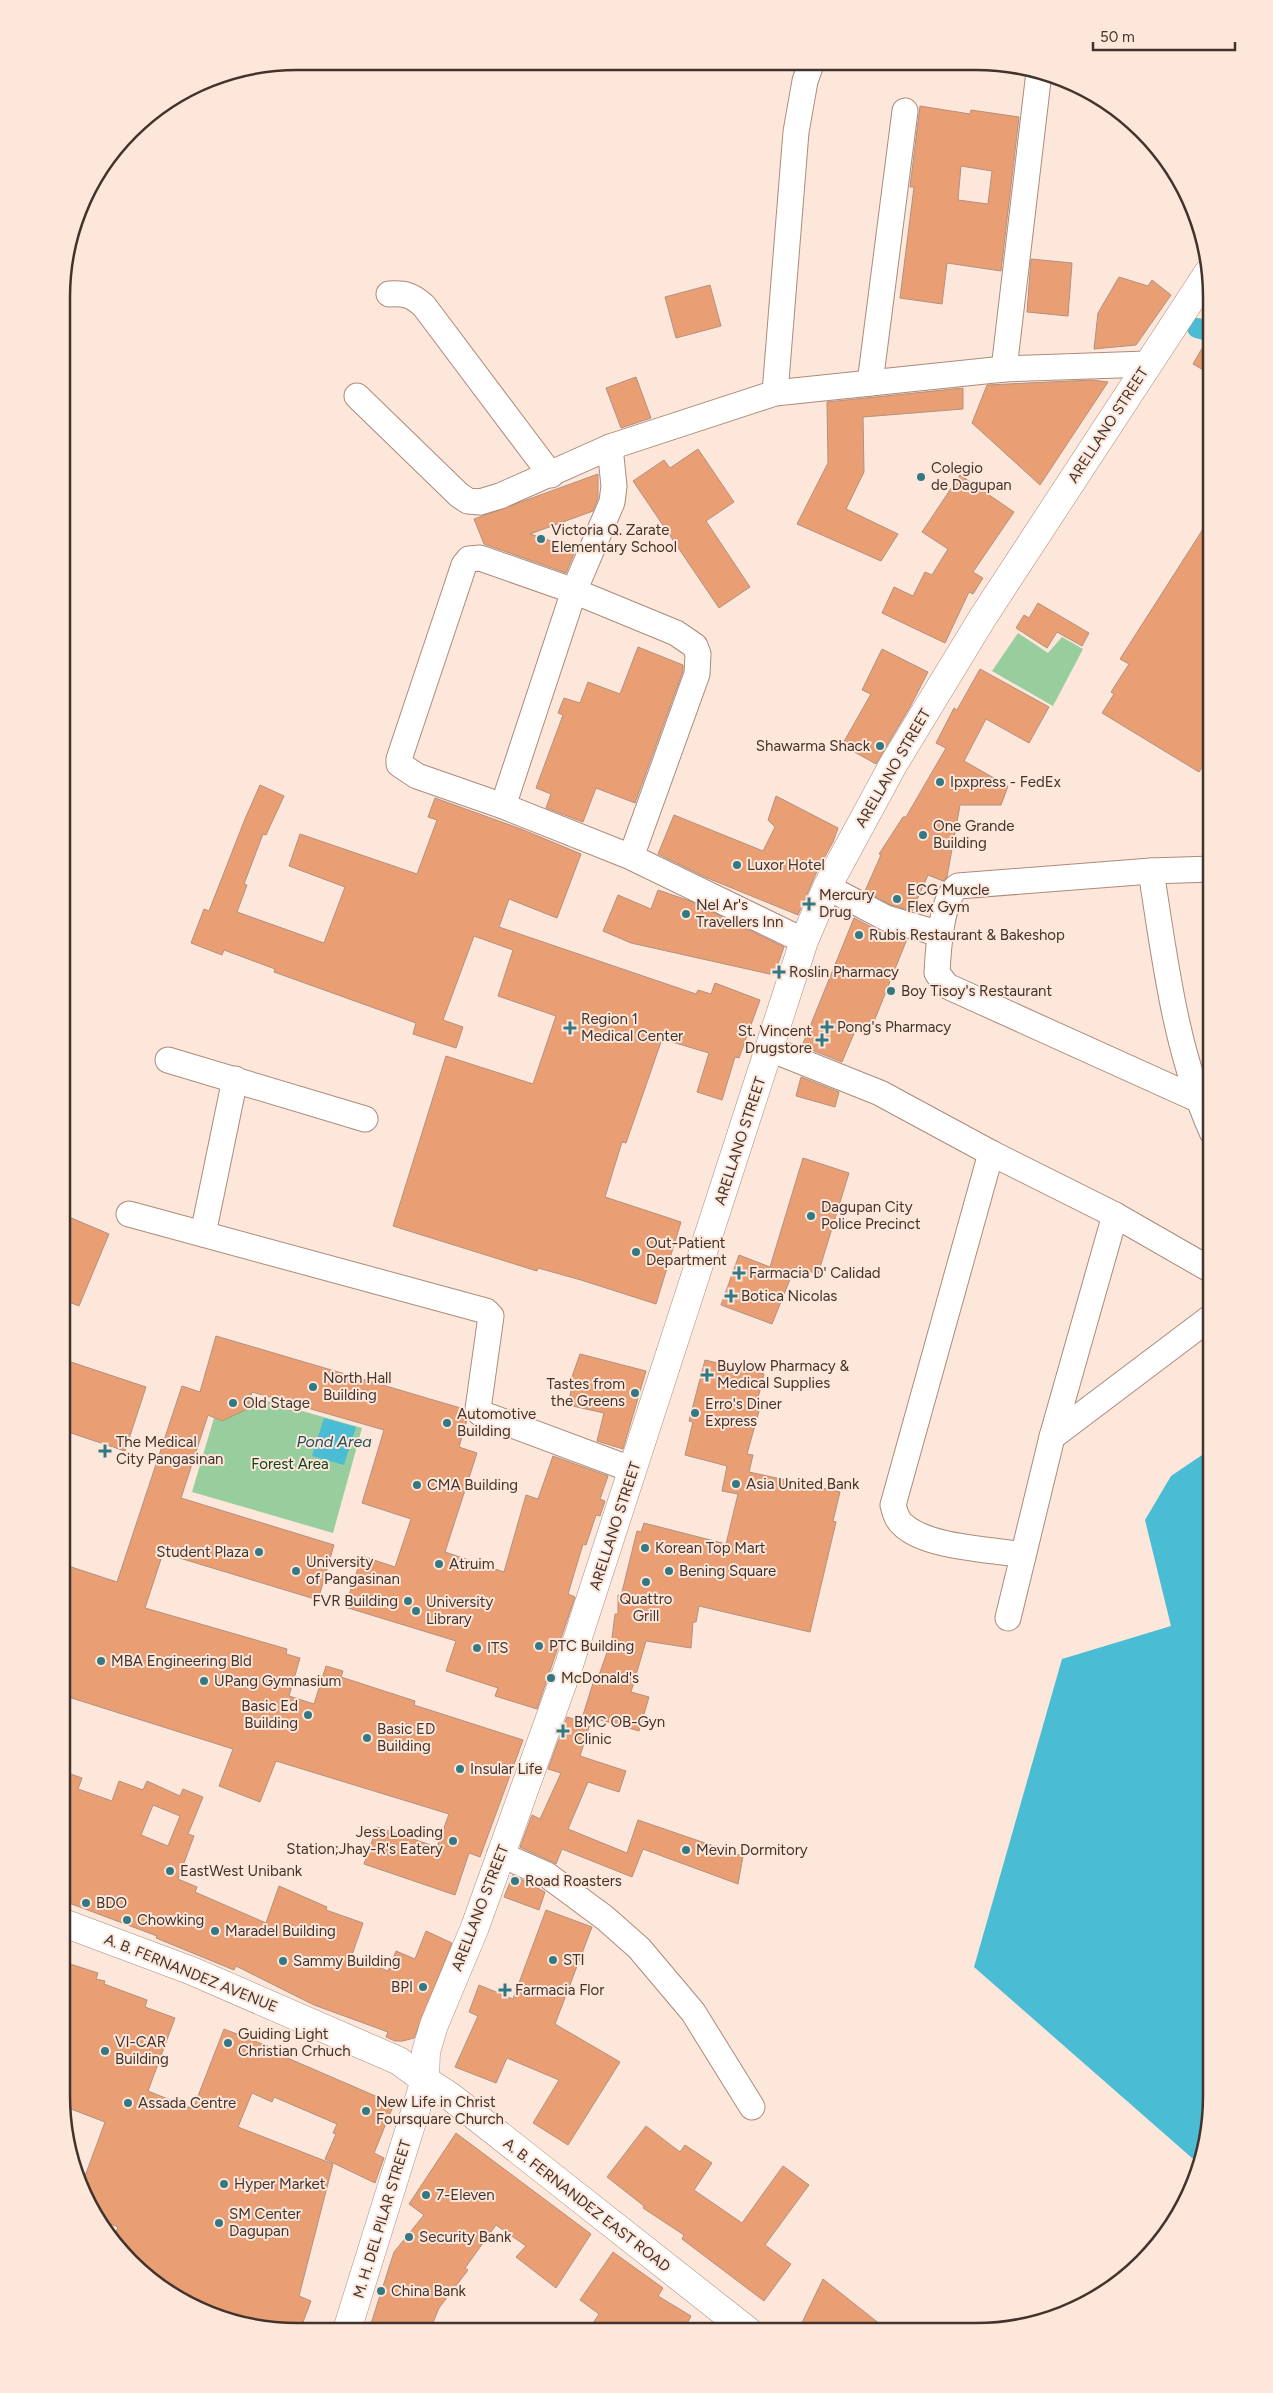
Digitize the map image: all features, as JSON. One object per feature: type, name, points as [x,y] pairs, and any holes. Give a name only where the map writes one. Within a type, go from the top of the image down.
[{"type":"main road","name":"ARELLANO STREET","points":[[425,2080],[426,2052],[434,2025],[475,1927],[569,1665],[804,941],[828,887],[893,765],[948,674],[1147,364],[1203,281]]},
{"type":"main road","name":"A. B. FERNANDEZ AVENUE","points":[[70,1925],[192,1971],[399,2061],[425,2080]]},
{"type":"main road","name":"M. H. DEL PILAR STREET","points":[[349,2323],[425,2080]]},
{"type":"main road","name":"A. B. FERNANDEZ EAST ROAD","points":[[425,2080],[451,2097],[738,2323]]},
{"type":"street","points":[[775,393],[796,132],[805,81],[809,70]]},
{"type":"street","points":[[1004,369],[1038,79]]},
{"type":"street","points":[[870,383],[905,111]]},
{"type":"street","points":[[389,294],[403,293],[413,296],[424,306],[551,475]]},
{"type":"street","points":[[356,396],[459,495],[468,501],[480,502],[500,496],[551,475],[610,448],[775,393],[1004,369],[1147,364]]},
{"type":"street","points":[[503,806],[574,591],[612,502],[614,486],[610,448]]},
{"type":"street","points":[[631,857],[694,684],[699,665],[695,646],[676,633],[574,591],[480,558],[473,557],[469,559],[464,565],[399,759],[399,764],[417,776],[503,806],[631,857],[804,941]]},
{"type":"street","points":[[1197,1099],[947,986],[940,980],[937,973],[940,934],[950,894],[958,886],[1151,871],[1203,869]]},
{"type":"street","points":[[1151,871],[1170,994],[1182,1050],[1203,1112]]},
{"type":"street","points":[[828,887],[886,918],[940,934]]},
{"type":"street","points":[[770,1049],[880,1093],[991,1153],[1115,1215],[1203,1265]]},
{"type":"street","points":[[168,1060],[365,1118]]},
{"type":"street","points":[[203,1234],[235,1079]]},
{"type":"street","points":[[991,1153],[893,1505],[896,1516],[912,1532],[939,1542],[1023,1555]]},
{"type":"street","points":[[129,1214],[486,1311],[490,1316],[478,1409],[480,1413],[633,1470]]},
{"type":"street","points":[[1008,1618],[1052,1437],[1115,1215]]},
{"type":"street","points":[[1052,1437],[1203,1324]]},
{"type":"street","points":[[500,1854],[547,1875],[605,1918],[639,1948],[693,2012],[752,2107]]},
{"type":"green space","points":[[1018,633],[1048,653],[1062,637],[1083,649],[1053,706],[992,671]]},
{"type":"green space","name":"Forest Area","points":[[250,1396],[362,1428],[333,1533],[192,1492],[214,1418],[222,1421],[241,1411]]},
{"type":"water","name":"Pond Area","points":[[324,1418],[356,1427],[344,1465],[312,1456]]},
{"type":"water","points":[[1203,1454],[1203,2111],[1199,2141],[1194,2159],[974,1967],[1062,1659],[1171,1626],[1145,1520],[1171,1476]]},
{"type":"building","points":[[920,106],[970,114],[971,110],[1019,117],[1001,271],[947,263],[942,304],[900,298],[914,187],[910,187]],"holes":[[[961,166],[992,171],[988,204],[958,200]]]},
{"type":"building","points":[[1031,259],[1072,263],[1068,316],[1027,312]]},
{"type":"building","points":[[1119,277],[1148,286],[1152,280],[1171,295],[1136,345],[1094,349],[1098,313]]},
{"type":"building","points":[[710,285],[721,326],[676,338],[665,297]]},
{"type":"building","points":[[1203,347],[1203,370],[1193,364]]},
{"type":"building","points":[[636,377],[651,418],[621,428],[606,388]]},
{"type":"building","points":[[1092,380],[1108,382],[1040,485],[972,423],[987,385]]},
{"type":"building","points":[[963,388],[963,409],[863,417],[864,472],[846,509],[898,534],[881,561],[797,524],[828,463],[827,402]]},
{"type":"building","points":[[698,449],[734,502],[706,521],[750,587],[719,608],[633,481],[664,460],[670,468]]},
{"type":"building","points":[[598,474],[598,498],[593,511],[530,534],[576,549],[566,573],[484,544],[474,519]]},
{"type":"building","points":[[960,475],[1014,512],[973,572],[983,578],[973,594],[969,592],[945,643],[882,613],[894,587],[913,596],[925,572],[932,575],[948,549],[922,532]]},
{"type":"building","points":[[1203,529],[1203,765],[1199,772],[1102,713],[1114,694],[1111,692],[1129,664],[1120,659]]},
{"type":"building","points":[[1038,603],[1089,633],[1082,646],[1057,632],[1047,648],[1016,628],[1024,615],[1029,618]]},
{"type":"building","points":[[638,647],[683,665],[683,671],[635,803],[596,788],[583,822],[546,808],[551,794],[536,788],[563,715],[558,713],[564,698],[580,703],[588,682],[620,694]]},
{"type":"building","points":[[882,649],[928,672],[910,707],[876,764],[842,745],[871,694],[862,690]]},
{"type":"building","points":[[980,669],[1049,707],[1029,743],[986,719],[964,761],[1008,786],[1001,805],[960,805],[947,877],[943,881],[928,875],[912,911],[891,905],[865,891],[881,855],[879,854],[903,817],[906,817],[946,748],[936,743],[954,708],[957,710]]},
{"type":"building","name":"Region 1 Medical Center","points":[[260,785],[284,796],[266,835],[263,834],[244,884],[247,885],[237,912],[324,943],[345,887],[289,866],[300,834],[417,874],[437,820],[428,817],[435,798],[521,829],[581,854],[557,918],[509,899],[499,927],[696,994],[698,990],[711,994],[715,983],[760,1000],[739,1058],[735,1057],[722,1100],[697,1092],[709,1053],[662,1039],[626,1143],[622,1142],[605,1197],[681,1222],[656,1304],[538,1268],[537,1271],[393,1226],[446,1056],[533,1084],[556,1016],[498,996],[513,950],[474,936],[443,1020],[463,1027],[456,1048],[413,1034],[416,1023],[274,972],[275,969],[224,950],[222,955],[191,943],[204,909],[209,911]]},
{"type":"building","name":"Luxor Hotel","points":[[776,796],[838,828],[798,915],[705,877],[658,854],[674,815],[763,851],[775,827],[768,820]]},
{"type":"building","name":"Nel Ar's Travellers Inn","points":[[658,890],[690,901],[784,947],[774,975],[631,943],[603,931],[618,895],[651,909]]},
{"type":"building","points":[[854,918],[879,931],[907,939],[871,1029],[858,1024],[842,1062],[802,1046]]},
{"type":"building","points":[[801,1077],[839,1092],[835,1107],[796,1096]]},
{"type":"building","name":"Dagupan City Police Precinct","points":[[803,1158],[849,1173],[818,1274],[795,1267],[772,1324],[721,1305],[739,1255],[770,1267]]},
{"type":"building","points":[[70,1217],[109,1234],[79,1306],[70,1302]]},
{"type":"building","points":[[216,1336],[464,1409],[467,1420],[459,1447],[477,1453],[445,1552],[504,1572],[526,1495],[538,1499],[553,1456],[608,1476],[600,1499],[605,1501],[600,1516],[596,1515],[586,1545],[583,1544],[568,1594],[575,1597],[537,1709],[495,1696],[498,1688],[446,1671],[456,1641],[345,1607],[362,1556],[395,1567],[411,1519],[362,1503],[384,1430],[252,1392],[247,1409],[222,1421],[208,1415],[181,1498],[334,1545],[318,1600],[163,1553],[145,1608],[287,1649],[286,1654],[300,1658],[289,1696],[314,1704],[326,1666],[343,1671],[341,1677],[415,1701],[414,1705],[523,1740],[480,1857],[469,1853],[455,1895],[364,1864],[377,1827],[437,1847],[449,1814],[276,1761],[260,1802],[219,1786],[233,1749],[70,1698],[70,1567],[117,1582],[182,1386],[200,1392]]},
{"type":"building","points":[[580,1354],[646,1371],[623,1449],[597,1441],[604,1413],[568,1405],[572,1386],[569,1385]]},
{"type":"building","points":[[705,1360],[764,1374],[755,1410],[759,1411],[747,1454],[753,1455],[749,1472],[840,1492],[833,1521],[836,1522],[810,1632],[699,1606],[696,1622],[693,1622],[691,1648],[646,1641],[631,1692],[649,1697],[639,1731],[583,1715],[594,1680],[597,1681],[612,1638],[615,1614],[618,1614],[618,1595],[621,1596],[637,1531],[641,1532],[644,1523],[726,1544],[738,1494],[722,1491],[727,1466],[685,1455],[693,1422],[689,1421]]},
{"type":"building","points":[[70,1362],[146,1387],[125,1451],[70,1433]]},
{"type":"building","points":[[567,1717],[590,1724],[580,1756],[626,1771],[619,1792],[588,1782],[568,1829],[627,1853],[638,1820],[743,1856],[738,1884],[643,1849],[632,1877],[562,1849],[556,1864],[520,1847],[532,1815],[540,1819],[561,1773],[548,1769]]},
{"type":"building","points":[[70,1774],[82,1778],[78,1789],[112,1801],[119,1781],[143,1790],[147,1781],[180,1796],[183,1789],[203,1797],[188,1834],[194,1836],[178,1879],[197,1887],[195,1892],[266,1923],[279,1886],[327,1907],[326,1910],[363,1923],[352,1955],[388,1971],[396,1951],[415,1959],[426,1931],[452,1943],[414,2038],[395,2041],[386,2037],[388,2032],[314,2005],[236,1966],[234,1970],[156,1938],[157,1936],[70,1903]],"holes":[[[153,1805],[180,1816],[168,1846],[141,1835]]]},
{"type":"building","points":[[513,1875],[545,1892],[539,1910],[504,1897]]},
{"type":"building","points":[[546,1910],[592,1927],[555,2024],[620,2062],[568,2145],[533,2123],[559,2080],[507,2058],[496,2083],[455,2067],[478,2016],[469,2012],[479,1985],[513,1999]]},
{"type":"building","points":[[70,1964],[98,1973],[96,1979],[105,1981],[104,1984],[147,2000],[145,2007],[175,2018],[148,2091],[193,2109],[224,2029],[270,2047],[269,2050],[394,2104],[374,2153],[384,2158],[375,2183],[325,2159],[336,2134],[333,2133],[337,2124],[274,2097],[272,2102],[252,2093],[238,2127],[333,2164],[299,2296],[311,2301],[303,2323],[282,2323],[252,2319],[210,2306],[183,2293],[136,2257],[116,2233],[118,2227],[109,2224],[100,2210],[85,2177],[105,2122],[70,2109]]},
{"type":"building","points":[[646,2126],[680,2152],[685,2145],[712,2163],[694,2190],[742,2223],[783,2166],[809,2185],[765,2245],[791,2264],[764,2301],[682,2239],[684,2235],[643,2208],[644,2206],[607,2177]]},
{"type":"building","points":[[456,2133],[591,2234],[556,2288],[516,2257],[526,2246],[496,2225],[465,2268],[468,2270],[439,2308],[433,2323],[371,2323],[394,2252],[424,2215],[409,2204]]},
{"type":"building","points":[[613,2252],[663,2288],[658,2296],[691,2316],[687,2323],[593,2323],[599,2314],[580,2300]]},
{"type":"building","points":[[823,2279],[879,2323],[802,2323]]},
{"type":"waterway","points":[[1197,328],[1203,330]]},
{"type":"place","name":"Colegio de Dagupan","points":[[921,477]]},
{"type":"place","name":"Victoria Q. Zarate Elementary School","points":[[541,539]]},
{"type":"place","name":"Shawarma Shack","points":[[880,746]]},
{"type":"place","name":"Ipxpress - FedEx","points":[[940,782]]},
{"type":"place","name":"One Grande Building","points":[[923,835]]},
{"type":"place","name":"Luxor Hotel","points":[[737,865]]},
{"type":"place","name":"ECG Muxcle Flex Gym","points":[[897,899]]},
{"type":"place","name":"Mercury Drug","points":[[809,904]]},
{"type":"place","name":"Nel Ar's Travellers Inn","points":[[686,914]]},
{"type":"place","name":"Rubis Restaurant & Bakeshop","points":[[859,935]]},
{"type":"place","name":"Roslin Pharmacy","points":[[779,972]]},
{"type":"place","name":"Boy Tisoy's Restaurant","points":[[891,991]]},
{"type":"place","name":"Pong's Pharmacy","points":[[827,1027]]},
{"type":"place","name":"Region 1 Medical Center","points":[[570,1028]]},
{"type":"place","name":"St. Vincent Drugstore","points":[[822,1040]]},
{"type":"place","name":"Dagupan City Police Precinct","points":[[811,1216]]},
{"type":"place","name":"Out-Patient Department","points":[[636,1252]]},
{"type":"place","name":"Farmacia D' Calidad","points":[[739,1273]]},
{"type":"place","name":"Botica Nicolas","points":[[731,1296]]},
{"type":"place","name":"Buylow Pharmacy & Medical Supplies","points":[[707,1375]]},
{"type":"place","name":"North Hall Building","points":[[313,1387]]},
{"type":"place","name":"Tastes from the Greens","points":[[635,1393]]},
{"type":"place","name":"Old Stage","points":[[233,1403]]},
{"type":"place","name":"Erro's Diner Express","points":[[695,1413]]},
{"type":"place","name":"Automotive Building","points":[[447,1423]]},
{"type":"place","name":"The Medical City Pangasinan","points":[[105,1451]]},
{"type":"place","name":"Asia United Bank","points":[[736,1484]]},
{"type":"place","name":"CMA Building","points":[[417,1485]]},
{"type":"place","name":"Korean Top Mart","points":[[645,1548]]},
{"type":"place","name":"Student Plaza","points":[[259,1552]]},
{"type":"place","name":"Atruim","points":[[439,1564]]},
{"type":"place","name":"University of Pangasinan","points":[[296,1571]]},
{"type":"place","name":"Bening Square","points":[[669,1571]]},
{"type":"place","name":"Quattro Grill","points":[[646,1582]]},
{"type":"place","name":"FVR Building","points":[[408,1601]]},
{"type":"place","name":"University Library","points":[[416,1611]]},
{"type":"place","name":"PTC Building","points":[[539,1646]]},
{"type":"place","name":"ITS","points":[[477,1648]]},
{"type":"place","name":"MBA Engineering Bld","points":[[101,1661]]},
{"type":"place","name":"McDonald's","points":[[551,1678]]},
{"type":"place","name":"UPang Gymnasium","points":[[204,1681]]},
{"type":"place","name":"Basic Ed Building","points":[[308,1715]]},
{"type":"place","name":"BMC OB-Gyn Clinic","points":[[563,1731]]},
{"type":"place","name":"Basic ED Building","points":[[367,1738]]},
{"type":"place","name":"Insular Life","points":[[460,1769]]},
{"type":"place","name":"Jess Loading Station;Jhay-R's Eatery","points":[[453,1841]]},
{"type":"place","name":"Mevin Dormitory","points":[[686,1850]]},
{"type":"place","name":"EastWest Unibank","points":[[170,1871]]},
{"type":"place","name":"Road Roasters","points":[[515,1881]]},
{"type":"place","name":"BDO","points":[[86,1903]]},
{"type":"place","name":"Chowking","points":[[127,1920]]},
{"type":"place","name":"Maradel Building","points":[[215,1931]]},
{"type":"place","name":"STI","points":[[553,1960]]},
{"type":"place","name":"Sammy Building","points":[[283,1961]]},
{"type":"place","name":"BPI","points":[[423,1987]]},
{"type":"place","name":"Farmacia Flor","points":[[505,1990]]},
{"type":"place","name":"Guiding Light Christian Crhuch","points":[[228,2043]]},
{"type":"place","name":"VI-CAR Building","points":[[105,2051]]},
{"type":"place","name":"Assada Centre","points":[[128,2103]]},
{"type":"place","name":"New Life in Christ Foursquare Church","points":[[366,2111]]},
{"type":"place","name":"Hyper Market","points":[[224,2184]]},
{"type":"place","name":"7-Eleven","points":[[426,2195]]},
{"type":"place","name":"SM Center Dagupan","points":[[219,2223]]},
{"type":"place","name":"Security Bank","points":[[409,2237]]},
{"type":"place","name":"China Bank","points":[[381,2291]]}]
